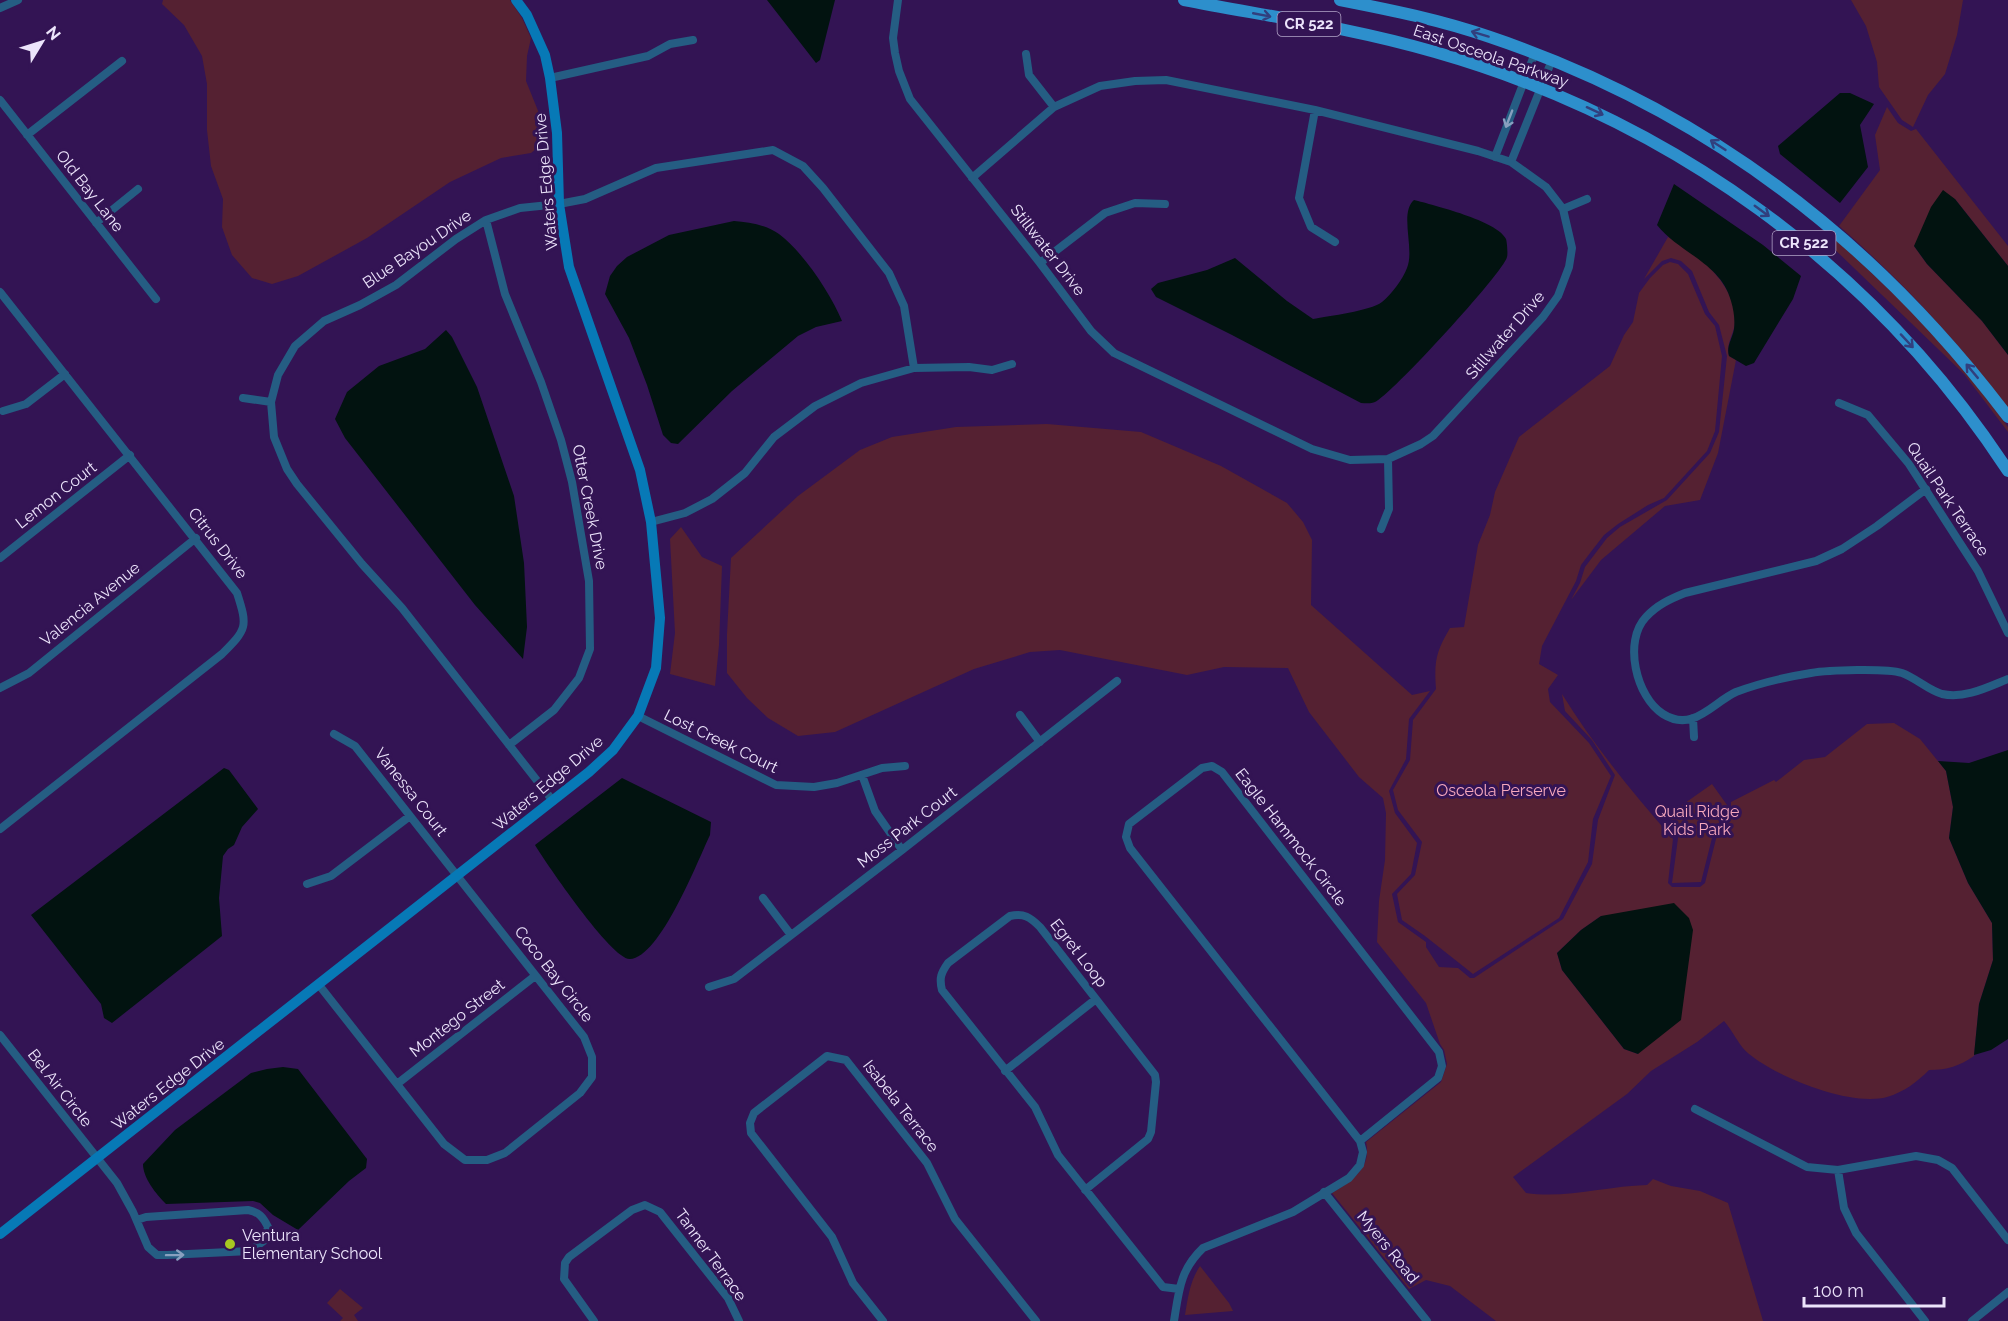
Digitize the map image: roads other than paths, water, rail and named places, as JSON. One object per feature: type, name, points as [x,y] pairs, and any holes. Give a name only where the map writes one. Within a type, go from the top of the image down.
[{"type":"main road","name":"East Osceola Parkway","points":[[1184,0],[1435,51],[1541,87],[1624,125],[1665,147],[1730,188],[1799,239],[1839,273],[1910,344],[1964,409],[2008,471]]},
{"type":"main road","name":"East Osceola Parkway","points":[[1340,0],[1447,24],[1535,53],[1632,95],[1736,156],[1857,249],[1925,317],[1982,382],[2008,417]]},
{"type":"street","points":[[0,8],[18,0]]},
{"type":"street","name":"Waters Edge Drive","points":[[0,1234],[553,801],[613,750],[638,716],[656,668],[660,618],[651,522],[640,470],[569,267],[559,204],[557,133],[550,78],[545,55],[527,15],[516,0]]},
{"type":"street","name":"Stillwater Drive","points":[[898,0],[893,38],[899,71],[910,99],[1091,331],[1114,353],[1312,449],[1350,460],[1388,459],[1421,444],[1446,424],[1543,317],[1558,296],[1569,267],[1572,248],[1563,209],[1546,187],[1511,162],[1315,110],[1166,80],[1135,81],[1100,86],[1054,107],[972,178]]},
{"type":"street","points":[[550,78],[648,56],[670,44],[693,39]]},
{"type":"street","points":[[1495,157],[1535,53]]},
{"type":"street","points":[[1026,54],[1029,75],[1054,107]]},
{"type":"street","points":[[1511,162],[1552,60]]},
{"type":"street","points":[[27,135],[122,61]]},
{"type":"street","name":"Old Bay Lane","points":[[0,100],[156,299]]},
{"type":"street","points":[[1315,110],[1299,198],[1311,227],[1335,242]]},
{"type":"street","name":"Blue Bayou Drive","points":[[553,801],[402,608],[362,564],[287,469],[274,437],[271,402],[278,375],[295,346],[324,321],[360,306],[396,285],[456,238],[486,220],[520,208],[585,199],[656,168],[773,150],[803,166],[889,273],[904,306],[914,368]]},
{"type":"street","points":[[96,223],[138,189]]},
{"type":"street","points":[[1563,209],[1587,199]]},
{"type":"street","points":[[1040,263],[1105,213],[1134,203],[1165,204]]},
{"type":"street","name":"Otter Creek Drive","points":[[486,220],[505,294],[541,382],[561,440],[572,482],[589,581],[590,649],[579,678],[554,710],[509,745]]},
{"type":"street","name":"Citrus Drive","points":[[0,292],[196,538],[237,593],[245,618],[241,634],[222,654],[0,829]]},
{"type":"street","points":[[651,522],[685,513],[712,499],[745,472],[774,437],[815,406],[861,383],[914,368],[969,367],[992,370],[1012,364]]},
{"type":"street","points":[[3,411],[26,404],[65,374]]},
{"type":"street","points":[[243,398],[271,402]]},
{"type":"street","name":"Quail Park Terrace","points":[[1839,403],[1868,416],[1909,464],[1978,571],[2008,633]]},
{"type":"street","name":"Lemon Court","points":[[0,558],[130,455]]},
{"type":"street","points":[[1382,529],[1389,509],[1388,459]]},
{"type":"street","points":[[1926,489],[1842,549],[1816,561],[1684,593],[1666,601],[1645,618],[1635,639],[1635,668],[1643,692],[1662,714],[1678,719],[1705,714],[1734,693],[1761,684],[1814,672],[1900,673],[1943,694],[1974,693],[2008,679]]},
{"type":"street","name":"Valencia Avenue","points":[[0,688],[29,673],[196,538]]},
{"type":"street","name":"Moss Park Court","points":[[709,987],[734,978],[1117,681]]},
{"type":"street","points":[[1020,715],[1040,742]]},
{"type":"street","name":"Lost Creek Court","points":[[638,716],[776,785],[814,787],[882,768],[905,766]]},
{"type":"street","points":[[1693,718],[1694,737]]},
{"type":"street","name":"Vanessa Court","points":[[334,734],[355,746],[458,876]]},
{"type":"street","name":"Eagle Hammock Circle","points":[[1212,766],[1222,772],[1439,1052],[1442,1066],[1438,1078],[1360,1141],[1130,848],[1126,837],[1129,824],[1202,768],[1212,766]]},
{"type":"street","points":[[862,775],[874,811],[902,850]]},
{"type":"street","points":[[307,884],[331,876],[410,816]]},
{"type":"street","name":"Coco Bay Circle","points":[[320,985],[444,1144],[465,1160],[487,1160],[506,1153],[580,1093],[592,1077],[592,1057],[584,1037],[458,876]]},
{"type":"street","points":[[763,898],[791,935]]},
{"type":"street","name":"Egret Loop","points":[[1085,1190],[1148,1139],[1151,1132],[1155,1074],[1040,927],[1030,917],[1022,914],[1010,916],[948,963],[939,980],[942,990],[1035,1107],[1058,1155],[1085,1190],[1162,1287],[1179,1289]]},
{"type":"street","name":"Montego Street","points":[[397,1084],[536,976]]},
{"type":"street","points":[[1005,1071],[1096,999]]},
{"type":"street","name":"Bel Air Circle","points":[[0,1035],[117,1183],[143,1236],[157,1255],[250,1251],[265,1240],[268,1227],[262,1217],[248,1210],[146,1217],[137,1220]]},
{"type":"street","name":"Isabela Terrace","points":[[883,1321],[853,1283],[832,1237],[751,1133],[750,1123],[754,1113],[826,1056],[846,1060],[927,1163],[955,1219],[1036,1321]]},
{"type":"street","points":[[1695,1109],[1807,1167],[1838,1170],[1916,1155],[1938,1160],[1952,1168],[2008,1240]]},
{"type":"street","points":[[1174,1321],[1183,1273],[1192,1258],[1203,1248],[1293,1212],[1349,1178],[1360,1165],[1363,1152],[1360,1141]]},
{"type":"street","points":[[1838,1170],[1845,1208],[1856,1233],[1925,1321]]},
{"type":"street","name":"Myers Road","points":[[1324,1192],[1427,1321]]},
{"type":"street","name":"Tanner Terrace","points":[[594,1321],[564,1279],[565,1263],[569,1257],[632,1210],[645,1205],[660,1212],[728,1298],[739,1321]]},
{"type":"street","points":[[1972,1321],[2008,1292]]},
{"type":"place","name":"Ventura Elementary School","points":[[230,1244]]},
{"type":"park label","name":"Osceola Perserve","points":[[1501,790]]},
{"type":"park label","name":"Quail Ridge Kids Park","points":[[1697,820]]}]
